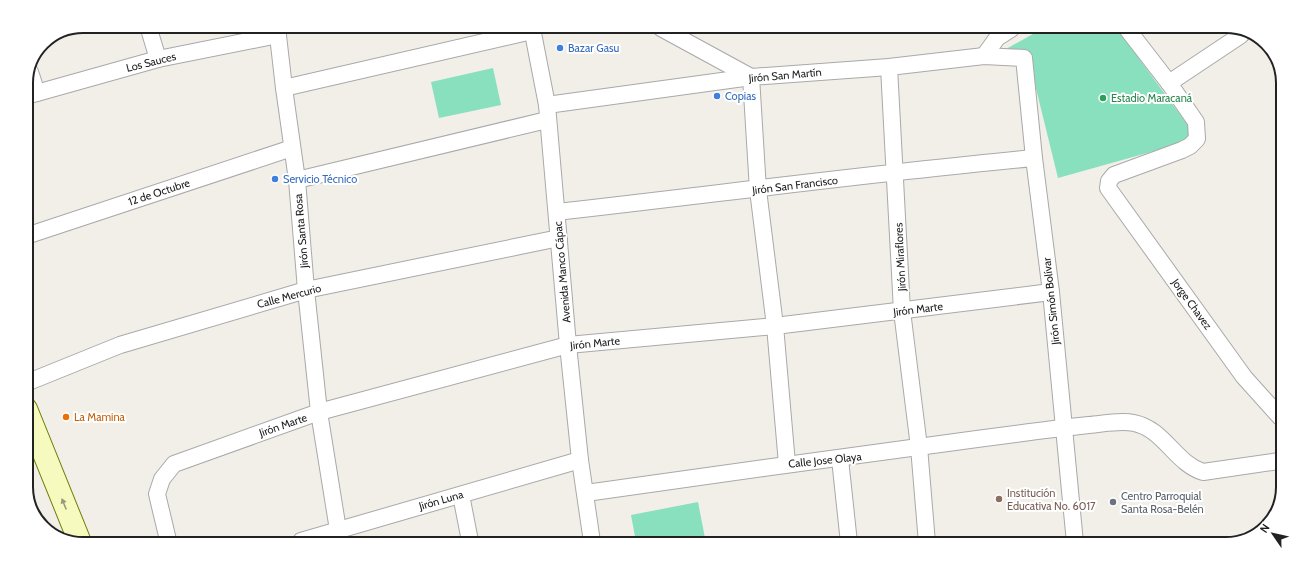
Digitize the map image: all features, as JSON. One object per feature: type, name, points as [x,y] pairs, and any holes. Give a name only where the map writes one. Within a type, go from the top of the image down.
[{"type":"main road","points":[[33,438],[77,536]]},
{"type":"street","points":[[150,33],[158,59]]},
{"type":"street","name":"Los Sauces","points":[[33,93],[158,59],[269,33]]},
{"type":"street","name":"Jirón Santa Rosa","points":[[278,33],[284,88],[297,180],[306,290],[319,412],[338,530]]},
{"type":"street","points":[[284,88],[515,33]]},
{"type":"street","name":"Avenida Manco Cápac","points":[[533,33],[547,112],[580,460],[591,537]]},
{"type":"street","points":[[670,33],[751,77],[758,190],[775,326],[787,464]]},
{"type":"street","points":[[984,56],[997,38],[1005,33]]},
{"type":"street","points":[[1130,33],[1170,83],[1240,36]]},
{"type":"street","name":"Jirón San Martín","points":[[297,180],[547,112],[751,77],[889,67],[984,56],[1024,58]]},
{"type":"street","name":"Jirón Simón Bolívar","points":[[1024,58],[1034,158],[1051,292],[1074,537]]},
{"type":"street","name":"Jirón Miraflores","points":[[889,67],[896,171],[902,311],[919,447],[926,537]]},
{"type":"street","name":"Jorge Chavez","points":[[1170,83],[1196,122],[1197,139],[1190,146],[1114,175],[1109,181],[1108,188],[1244,377],[1276,413]]},
{"type":"street","name":"12 de Octubre","points":[[33,234],[292,148]]},
{"type":"street","name":"Jirón San Francisco","points":[[557,212],[758,190],[896,171],[1034,158]]},
{"type":"street","name":"Calle Mercurio","points":[[33,380],[120,345],[306,290],[559,238]]},
{"type":"street","name":"Jirón Marte","points":[[167,537],[157,494],[162,478],[174,464],[319,412],[568,345],[775,326],[1051,292]]},
{"type":"street","name":"Calle Jose Olaya","points":[[586,493],[787,464],[840,459],[1064,428],[1126,422],[1136,423],[1159,436],[1182,460],[1204,472],[1276,461]]},
{"type":"street","points":[[840,459],[848,537]]},
{"type":"street","name":"Jirón Luna","points":[[314,537],[580,460]]},
{"type":"street","points":[[461,494],[469,537]]},
{"type":"green space","name":"Estadio Maracaná","points":[[1035,33],[1120,33],[1195,135],[1190,141],[1058,178],[1029,60],[1006,49]]},
{"type":"green space","points":[[493,68],[501,105],[439,118],[431,82]]},
{"type":"green space","points":[[698,502],[705,537],[635,537],[631,515]]},
{"type":"place","name":"Bazar Gasu","points":[[560,48]]},
{"type":"place","name":"Copias","points":[[717,96]]},
{"type":"place","name":"Estadio Maracaná","points":[[1103,98]]},
{"type":"place","name":"Servicio Técnico","points":[[275,179]]},
{"type":"place","name":"La Mamina","points":[[66,417]]},
{"type":"place","name":"Institución Educativa No. 6017","points":[[999,499]]},
{"type":"place","name":"Centro Parroquial Santa Rosa-Belén","points":[[1113,502]]}]
